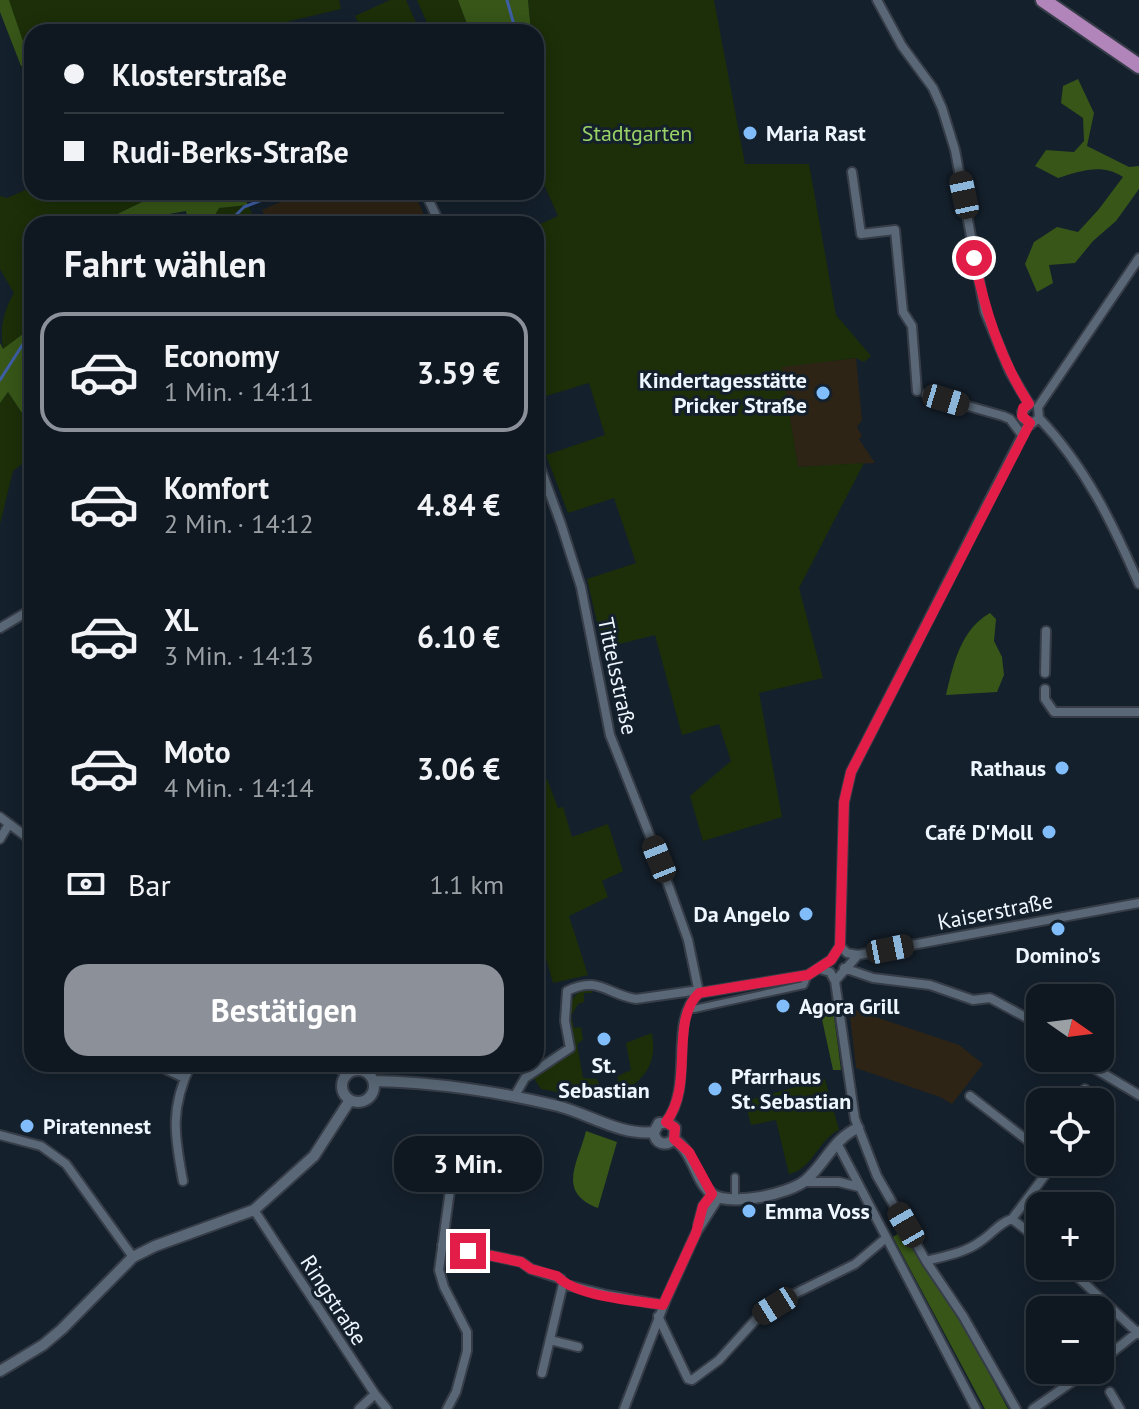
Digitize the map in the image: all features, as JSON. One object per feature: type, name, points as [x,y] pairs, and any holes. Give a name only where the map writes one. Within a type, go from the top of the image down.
[{"type":"main road","points":[[1043,0],[1139,66]]},
{"type":"street","points":[[877,0],[902,46],[933,88],[942,108],[955,150],[985,312],[1010,372],[1039,418],[1095,491],[1114,525],[1139,584]]},
{"type":"street","points":[[852,172],[861,234],[895,230],[903,312],[912,326],[922,392],[1010,419],[1039,418]]},
{"type":"street","points":[[544,1065],[570,1048],[565,1021],[567,991],[596,984],[636,999],[808,975],[831,960],[840,946],[844,802],[851,772],[1022,435],[1026,419],[1023,408],[1033,406],[1139,258]]},
{"type":"street","points":[[1010,419],[1022,435]]},
{"type":"street","name":"Tittelsstraße","points":[[544,478],[581,587],[610,735],[688,940],[699,991]]},
{"type":"street","points":[[0,628],[24,614]]},
{"type":"street","points":[[1045,673],[1046,631]]},
{"type":"street","points":[[1045,689],[1045,699],[1054,712],[1139,712]]},
{"type":"street","points":[[0,817],[24,835]]},
{"type":"street","points":[[0,839],[9,824]]},
{"type":"street","name":"Kaiserstraße","points":[[858,955],[1139,903]]},
{"type":"street","points":[[840,946],[847,953],[858,955]]},
{"type":"street","points":[[835,981],[858,955]]},
{"type":"street","points":[[844,968],[873,978],[930,985],[973,1000],[990,998],[1026,1017]]},
{"type":"street","points":[[820,969],[830,972],[835,981],[858,1128],[877,1176],[1016,1409]]},
{"type":"street","points":[[692,1007],[804,985],[808,975]]},
{"type":"street","points":[[674,1139],[661,1144],[655,1139],[654,1132],[656,1126],[666,1122],[677,1101],[684,1024],[699,991]]},
{"type":"street","points":[[172,1072],[184,1078]]},
{"type":"street","points":[[183,1181],[175,1117],[177,1100],[187,1072]]},
{"type":"street","points":[[346,1074],[353,1072]]},
{"type":"street","points":[[350,1100],[366,1100],[373,1092],[374,1081],[365,1072]]},
{"type":"street","points":[[514,1097],[525,1078],[534,1072]]},
{"type":"street","points":[[1100,1072],[1139,1095]]},
{"type":"street","points":[[346,1074],[342,1088],[350,1100]]},
{"type":"street","points":[[374,1081],[514,1097],[561,1107],[635,1132],[654,1132]]},
{"type":"street","points":[[970,1096],[1026,1139]]},
{"type":"street","points":[[0,1371],[43,1345],[62,1329],[133,1257],[254,1210],[314,1156],[350,1100]]},
{"type":"street","points":[[666,1122],[675,1128],[674,1139]]},
{"type":"street","points":[[804,1182],[837,1143],[858,1128]]},
{"type":"street","points":[[0,1135],[41,1146],[66,1164],[133,1257]]},
{"type":"street","points":[[674,1139],[689,1152],[715,1196],[735,1201],[770,1194],[804,1182],[839,1182],[859,1187]]},
{"type":"street","points":[[837,1143],[976,1409]]},
{"type":"street","points":[[926,1261],[964,1251],[982,1241],[1005,1220],[1012,1219],[1044,1176]]},
{"type":"street","points":[[735,1177],[735,1201]]},
{"type":"street","points":[[447,1409],[456,1392],[467,1351],[467,1332],[439,1270],[451,1183]]},
{"type":"street","points":[[624,1409],[658,1316],[715,1196]]},
{"type":"street","name":"Ringstraße","points":[[254,1210],[387,1409]]},
{"type":"street","points":[[1012,1219],[1026,1230]]},
{"type":"street","points":[[658,1316],[688,1379],[692,1380],[719,1360],[759,1316],[788,1297],[855,1264],[886,1238]]},
{"type":"street","points":[[442,1245],[521,1262],[531,1269],[557,1276],[563,1284],[663,1305]]},
{"type":"street","points":[[1081,1280],[1139,1332],[1114,1351]]},
{"type":"street","points":[[542,1373],[563,1284]]},
{"type":"street","points":[[550,1340],[578,1347]]},
{"type":"street","points":[[1033,1409],[1069,1384]]},
{"type":"street","points":[[1110,1392],[1120,1409]]},
{"type":"street","points":[[359,1409],[375,1394]]},
{"type":"shaded area","points":[[285,200],[418,200],[424,216],[265,216],[262,210]]},
{"type":"shaded area","name":"Kindertagesstätte Pricker Straße","points":[[856,358],[862,420],[857,427],[862,436],[859,439],[875,463],[798,467],[781,366]]},
{"type":"shaded area","points":[[849,1008],[959,1045],[983,1064],[952,1104],[856,1068]]},
{"type":"green space","points":[[0,0],[9,0],[24,44],[24,65],[21,66],[0,12]]},
{"type":"green space","points":[[9,0],[339,0],[341,9],[277,24],[24,24],[24,46]]},
{"type":"green space","points":[[390,0],[406,0],[416,24],[359,24],[355,16]]},
{"type":"green space","points":[[417,0],[458,0],[467,24],[428,24]]},
{"type":"green space","points":[[458,0],[528,0],[530,24],[467,24]]},
{"type":"green space","name":"Stadtgarten","points":[[528,0],[714,0],[745,164],[809,164],[836,315],[871,356],[864,362],[856,358],[782,367],[798,467],[864,463],[799,588],[823,678],[759,693],[782,817],[703,841],[690,796],[731,761],[719,724],[682,735],[655,635],[603,648],[587,579],[636,563],[614,498],[568,513],[546,455],[605,435],[589,383],[544,397],[544,222],[558,216],[544,184],[544,24],[530,24]]},
{"type":"green space","points":[[1078,79],[1094,113],[1087,146],[1129,167],[1139,166],[1139,189],[1116,221],[1093,241],[1075,263],[1049,265],[1053,283],[1037,292],[1025,264],[1034,242],[1057,227],[1078,232],[1123,177],[1099,169],[1058,178],[1035,166],[1046,150],[1074,152],[1084,141],[1083,118],[1061,103],[1063,86]]},
{"type":"green space","points":[[24,191],[24,200],[146,200],[113,216],[24,216],[24,332],[3,350],[3,320],[14,293],[0,269],[0,196],[7,198]]},
{"type":"green space","points":[[146,200],[246,200],[248,205],[219,208],[214,216],[187,216],[186,211],[158,216],[113,216]]},
{"type":"green space","points":[[248,205],[253,216],[214,216],[218,208]]},
{"type":"green space","points":[[23,334],[24,416],[8,392],[0,403],[0,343],[3,349]]},
{"type":"green space","points":[[8,392],[24,416],[24,462],[13,471],[0,524],[0,403]]},
{"type":"green space","points":[[990,613],[996,619],[994,641],[1002,657],[1004,675],[997,692],[946,695],[955,660],[965,638]]},
{"type":"green space","points":[[544,779],[547,779],[558,808],[563,807],[572,837],[608,824],[623,871],[602,881],[608,897],[569,916],[588,975],[553,983],[544,952]]},
{"type":"green space","points":[[592,990],[592,993],[584,993],[584,1002],[578,1004],[571,1016],[574,1028],[581,1027],[583,1040],[577,1044],[583,1078],[597,1079],[600,1086],[617,1084],[618,1076],[631,1070],[626,1043],[652,1033],[650,1064],[628,1089],[605,1097],[580,1096],[541,1089],[533,1077],[568,1054],[569,1008],[577,994]]},
{"type":"green space","points":[[833,1008],[841,1070],[833,1070],[820,1010]]},
{"type":"green space","points":[[825,1079],[839,1130],[804,1167],[789,1174],[776,1120],[751,1125],[745,1101]]},
{"type":"green space","points":[[586,1131],[617,1142],[598,1208],[577,1194],[574,1185],[575,1165]]},
{"type":"green space","points":[[899,1233],[905,1246],[911,1243],[960,1318],[1008,1409],[985,1409],[893,1237]]},
{"type":"waterway","points":[[507,0],[514,24]]},
{"type":"waterway","points":[[235,216],[244,207],[262,200]]},
{"type":"waterway","points":[[0,380],[24,342]]},
{"type":"place","name":"Maria Rast","points":[[750,133]]},
{"type":"place","name":"Kindertagesstätte Pricker Straße","points":[[823,393]]},
{"type":"place","name":"Rathaus","points":[[1062,768]]},
{"type":"place","name":"Café D'Moll","points":[[1049,832]]},
{"type":"place","name":"Da Angelo","points":[[806,914]]},
{"type":"place","name":"Domino's","points":[[1058,929]]},
{"type":"place","name":"Agora Grill","points":[[783,1006]]},
{"type":"place","name":"St. Sebastian","points":[[604,1039]]},
{"type":"place","name":"Pfarrhaus St. Sebastian","points":[[715,1089]]},
{"type":"place","name":"Piratennest","points":[[27,1126]]},
{"type":"place","name":"Emma Voss","points":[[749,1211]]},
{"type":"route","points":[[468,1251],[521,1262],[531,1269],[557,1276],[563,1284],[583,1290],[663,1305],[696,1233],[703,1206],[712,1194],[689,1152],[674,1139],[675,1128],[666,1122],[676,1106],[683,1060],[684,1024],[692,1000],[699,993],[808,975],[831,960],[840,946],[844,802],[851,772],[1030,423],[1022,416],[1023,408],[1029,404],[1010,372],[985,312],[974,258]]}]
